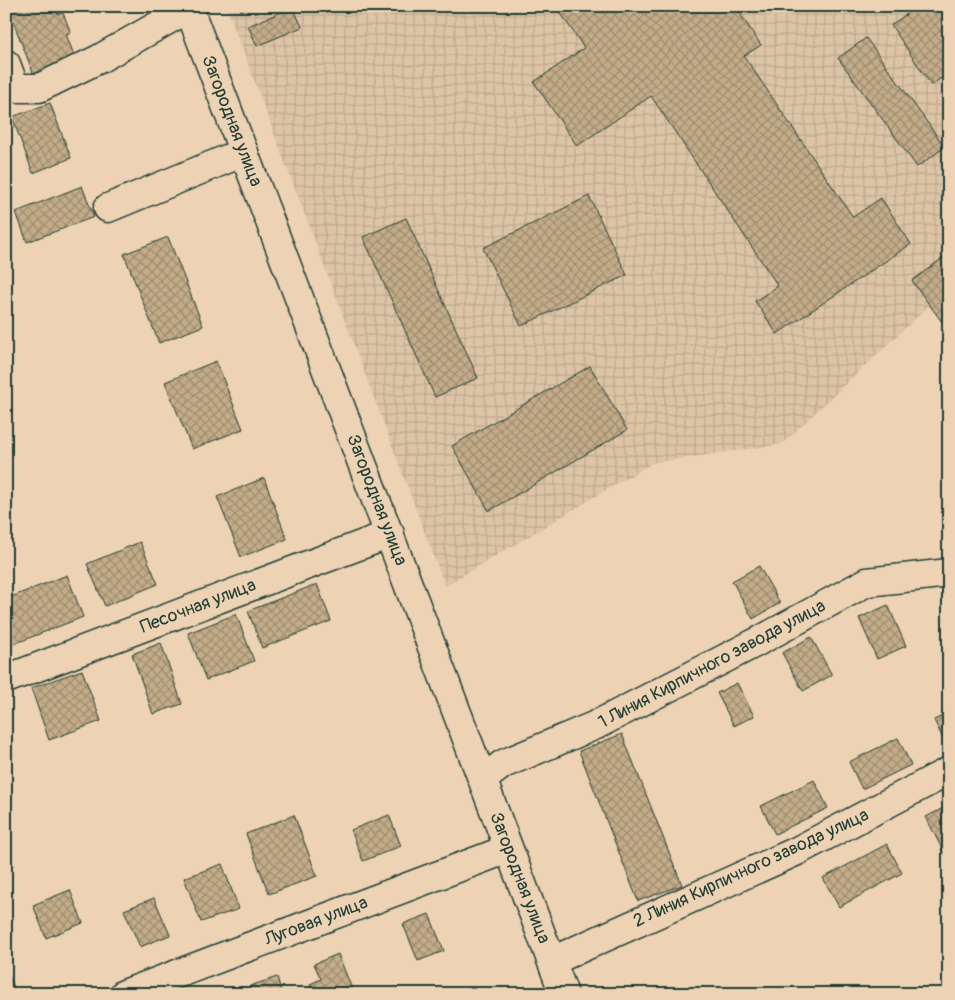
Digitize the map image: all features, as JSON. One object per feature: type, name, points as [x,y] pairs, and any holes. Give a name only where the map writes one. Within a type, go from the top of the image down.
[{"type":"street","points":[[6,64],[15,88],[39,88],[99,59],[188,7]]},
{"type":"street","name":"Загородная улица","points":[[188,7],[564,994]]},
{"type":"street","points":[[108,208],[244,152]]},
{"type":"street","name":"Песочная улица","points":[[6,679],[390,534]]},
{"type":"street","name":"1 Линия Кирпичного завода улица","points":[[483,780],[503,764],[596,725],[757,642],[867,582],[949,573]]},
{"type":"street","name":"2 Линия Кирпичного завода улица","points":[[552,961],[797,851],[949,770]]},
{"type":"street","name":"Луговая улица","points":[[124,994],[508,849]]},
{"type":"shaded area","points":[[226,6],[949,6],[949,287],[782,444],[652,463],[445,586]]},
{"type":"building","points":[[7,6],[55,6],[58,14],[63,13],[71,33],[66,34],[77,63],[36,80]]},
{"type":"building","points":[[239,6],[253,6],[241,11]]},
{"type":"building","points":[[556,6],[735,6],[761,45],[744,56],[853,217],[881,198],[911,244],[777,334],[755,301],[778,286],[651,96],[577,146],[534,82],[584,48]]},
{"type":"building","points":[[918,6],[944,6],[949,14],[949,73],[931,85],[891,25]]},
{"type":"building","points":[[293,7],[302,27],[257,46],[248,26]]},
{"type":"building","points":[[866,38],[945,147],[917,167],[838,58]]},
{"type":"building","points":[[50,103],[71,158],[33,173],[12,117]]},
{"type":"building","points":[[82,186],[94,217],[27,242],[16,212]]},
{"type":"building","points":[[589,196],[627,275],[521,326],[483,248]]},
{"type":"building","points":[[406,218],[478,378],[435,397],[363,237]]},
{"type":"building","points":[[168,237],[203,326],[159,343],[124,254]]},
{"type":"building","points":[[948,254],[949,317],[942,322],[912,281]]},
{"type":"building","points":[[216,361],[243,429],[192,449],[165,382]]},
{"type":"building","points":[[590,366],[627,430],[489,511],[452,446]]},
{"type":"building","points":[[264,478],[287,539],[241,557],[217,497]]},
{"type":"building","points":[[140,542],[158,584],[105,606],[87,564]]},
{"type":"building","points":[[759,566],[780,603],[753,619],[732,581]]},
{"type":"building","points":[[67,575],[83,617],[11,645],[6,633],[6,599]]},
{"type":"building","points":[[317,584],[331,621],[262,648],[248,611]]},
{"type":"building","points":[[888,605],[906,646],[877,659],[859,618]]},
{"type":"building","points":[[236,614],[254,661],[206,680],[188,633]]},
{"type":"building","points":[[811,637],[832,675],[803,691],[782,653]]},
{"type":"building","points":[[161,643],[182,704],[153,714],[132,654]]},
{"type":"building","points":[[82,670],[101,721],[49,740],[31,688]]},
{"type":"building","points":[[737,683],[754,716],[734,726],[717,693]]},
{"type":"building","points":[[949,713],[949,747],[947,747],[934,720]]},
{"type":"building","points":[[622,734],[682,885],[638,901],[579,751]]},
{"type":"building","points":[[898,738],[911,765],[862,789],[849,762]]},
{"type":"building","points":[[814,780],[828,808],[775,834],[761,806]]},
{"type":"building","points":[[949,805],[949,860],[948,861],[926,817]]},
{"type":"building","points":[[294,815],[317,876],[269,894],[246,834]]},
{"type":"building","points":[[389,815],[401,846],[363,861],[351,830]]},
{"type":"building","points":[[887,844],[902,873],[839,907],[823,878]]},
{"type":"building","points":[[222,864],[239,909],[201,922],[184,878]]},
{"type":"building","points":[[70,890],[83,923],[46,938],[33,905]]},
{"type":"building","points":[[154,898],[170,935],[140,947],[124,910]]},
{"type":"building","points":[[429,914],[444,951],[418,961],[403,924]]},
{"type":"building","points":[[338,954],[354,994],[314,994],[310,984],[321,979],[314,964]]},
{"type":"building","points":[[6,968],[16,992],[11,994],[6,994]]},
{"type":"building","points":[[277,977],[282,994],[252,994],[250,986]]}]
